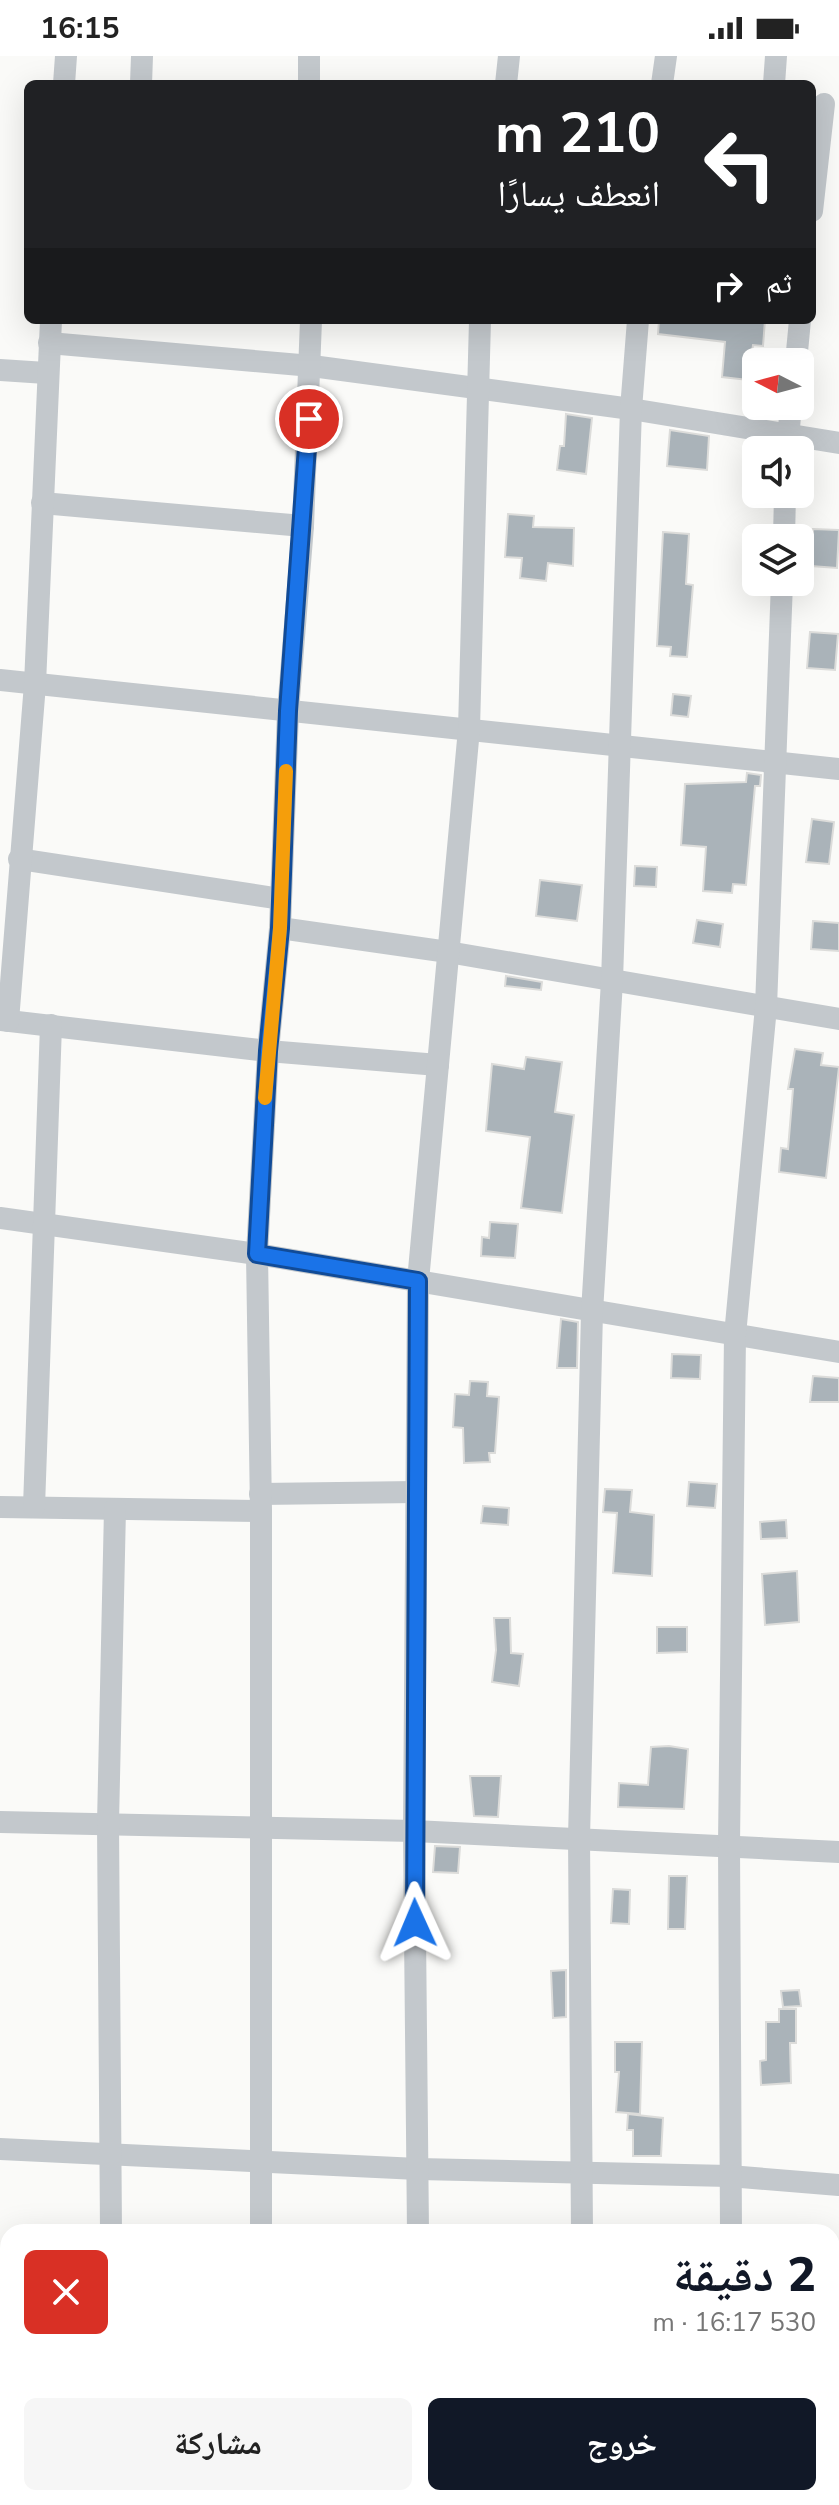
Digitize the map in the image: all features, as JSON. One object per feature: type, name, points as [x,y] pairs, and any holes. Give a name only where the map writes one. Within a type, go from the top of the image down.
[{"type":"street","points":[[64,80],[66,56]]},
{"type":"street","points":[[141,80],[142,56]]},
{"type":"street","points":[[309,56],[309,80]]},
{"type":"street","points":[[506,80],[509,56]]},
{"type":"street","points":[[663,80],[666,56]]},
{"type":"street","points":[[774,80],[776,56]]},
{"type":"street","points":[[816,178],[825,104]]},
{"type":"street","points":[[51,324],[46,373],[35,684],[4,1021],[268,1051],[438,1065]]},
{"type":"street","points":[[261,2224],[261,1503],[257,1254],[268,1051],[280,928],[288,711],[303,526],[312,366],[311,324]]},
{"type":"street","points":[[418,2224],[414,1831],[418,1281],[469,729],[480,324]]},
{"type":"street","points":[[582,2224],[579,1838],[592,1312],[612,981],[631,409],[638,324]]},
{"type":"street","points":[[797,348],[800,324]]},
{"type":"street","points":[[49,343],[312,366],[631,409],[755,436]]},
{"type":"street","points":[[0,370],[46,373]]},
{"type":"street","points":[[814,443],[839,443]]},
{"type":"street","points":[[42,503],[303,526]]},
{"type":"street","points":[[731,2224],[729,1844],[735,1335],[766,1007],[781,596]]},
{"type":"street","points":[[0,680],[839,769]]},
{"type":"street","points":[[19,859],[281,899]]},
{"type":"street","points":[[280,928],[448,952],[839,1019]]},
{"type":"street","points":[[34,1507],[51,1025]]},
{"type":"street","points":[[0,1218],[257,1254],[839,1352]]},
{"type":"street","points":[[0,1507],[115,1509],[416,1492]]},
{"type":"street","points":[[111,2224],[108,1823],[115,1509]]},
{"type":"street","points":[[0,1822],[414,1831],[729,1844],[839,1852]]},
{"type":"street","points":[[0,2149],[418,2169],[729,2176],[839,2185]]},
{"type":"building","points":[[659,324],[765,324],[763,346],[742,348],[742,379],[722,377],[725,342],[658,334]]},
{"type":"building","points":[[566,414],[592,418],[586,474],[557,470],[560,446],[564,446]]},
{"type":"building","points":[[670,430],[709,436],[707,470],[667,466]]},
{"type":"building","points":[[508,514],[534,516],[533,527],[574,528],[573,566],[548,563],[546,581],[520,578],[522,558],[505,557]]},
{"type":"building","points":[[814,529],[839,530],[837,568],[814,566]]},
{"type":"building","points":[[663,532],[689,534],[686,584],[693,585],[687,657],[670,656],[671,647],[657,646]]},
{"type":"building","points":[[810,632],[838,634],[835,670],[807,668]]},
{"type":"building","points":[[673,694],[691,696],[688,717],[671,715]]},
{"type":"building","points":[[747,773],[761,775],[760,786],[755,786],[746,885],[733,884],[732,893],[703,891],[706,847],[681,845],[685,784],[746,782]]},
{"type":"building","points":[[812,819],[834,822],[829,864],[806,862]]},
{"type":"building","points":[[635,866],[657,867],[656,887],[634,886]]},
{"type":"building","points":[[540,880],[582,885],[577,921],[536,916]]},
{"type":"building","points":[[697,920],[723,924],[720,947],[693,943]]},
{"type":"building","points":[[813,921],[839,923],[839,951],[811,949]]},
{"type":"building","points":[[506,976],[542,982],[541,990],[505,986]]},
{"type":"building","points":[[795,1049],[823,1053],[821,1065],[839,1067],[826,1178],[779,1172],[781,1148],[788,1149],[793,1089],[788,1089]]},
{"type":"building","points":[[526,1057],[562,1062],[555,1112],[574,1115],[562,1213],[521,1208],[530,1137],[486,1131],[492,1064],[524,1069]]},
{"type":"building","points":[[490,1222],[518,1224],[515,1258],[481,1256],[482,1237],[489,1238]]},
{"type":"building","points":[[561,1319],[578,1322],[577,1368],[557,1368]]},
{"type":"building","points":[[672,1354],[701,1355],[700,1379],[671,1378]]},
{"type":"building","points":[[813,1376],[839,1378],[839,1402],[810,1402]]},
{"type":"building","points":[[470,1381],[488,1382],[487,1396],[499,1397],[495,1453],[489,1453],[490,1462],[464,1463],[463,1428],[453,1427],[455,1394],[469,1395]]},
{"type":"building","points":[[689,1482],[717,1484],[715,1508],[687,1506]]},
{"type":"building","points":[[605,1489],[632,1490],[630,1512],[654,1515],[652,1576],[613,1573],[617,1513],[603,1512]]},
{"type":"building","points":[[483,1506],[509,1508],[508,1525],[481,1523]]},
{"type":"building","points":[[786,1520],[787,1538],[761,1539],[760,1522]]},
{"type":"building","points":[[797,1571],[799,1622],[765,1625],[762,1574]]},
{"type":"building","points":[[494,1618],[510,1618],[511,1653],[523,1654],[519,1686],[492,1682],[496,1650]]},
{"type":"building","points":[[657,1627],[687,1627],[687,1652],[657,1653]]},
{"type":"building","points":[[651,1747],[688,1749],[684,1809],[618,1807],[619,1783],[648,1785]]},
{"type":"building","points":[[470,1776],[501,1776],[498,1817],[474,1816]]},
{"type":"building","points":[[435,1846],[460,1847],[458,1873],[433,1872]]},
{"type":"building","points":[[669,1876],[687,1876],[685,1929],[668,1929]]},
{"type":"building","points":[[613,1889],[630,1890],[629,1924],[611,1923]]},
{"type":"building","points":[[566,1970],[566,2017],[553,2018],[551,1971]]},
{"type":"building","points":[[799,1990],[801,2006],[783,2007],[781,1991]]},
{"type":"building","points":[[779,2009],[796,2009],[796,2043],[790,2043],[791,2083],[761,2085],[760,2061],[766,2060],[766,2022],[779,2022]]},
{"type":"building","points":[[615,2042],[642,2042],[640,2114],[616,2112],[619,2072],[615,2072]]},
{"type":"building","points":[[628,2114],[663,2118],[661,2156],[633,2156],[633,2130],[627,2130]]},
{"type":"slow traffic","points":[[265,1098],[280,928],[286,771]]},
{"type":"route","points":[[309,419],[288,711],[280,928],[268,1051],[257,1254],[418,1281],[415,1923]]}]
